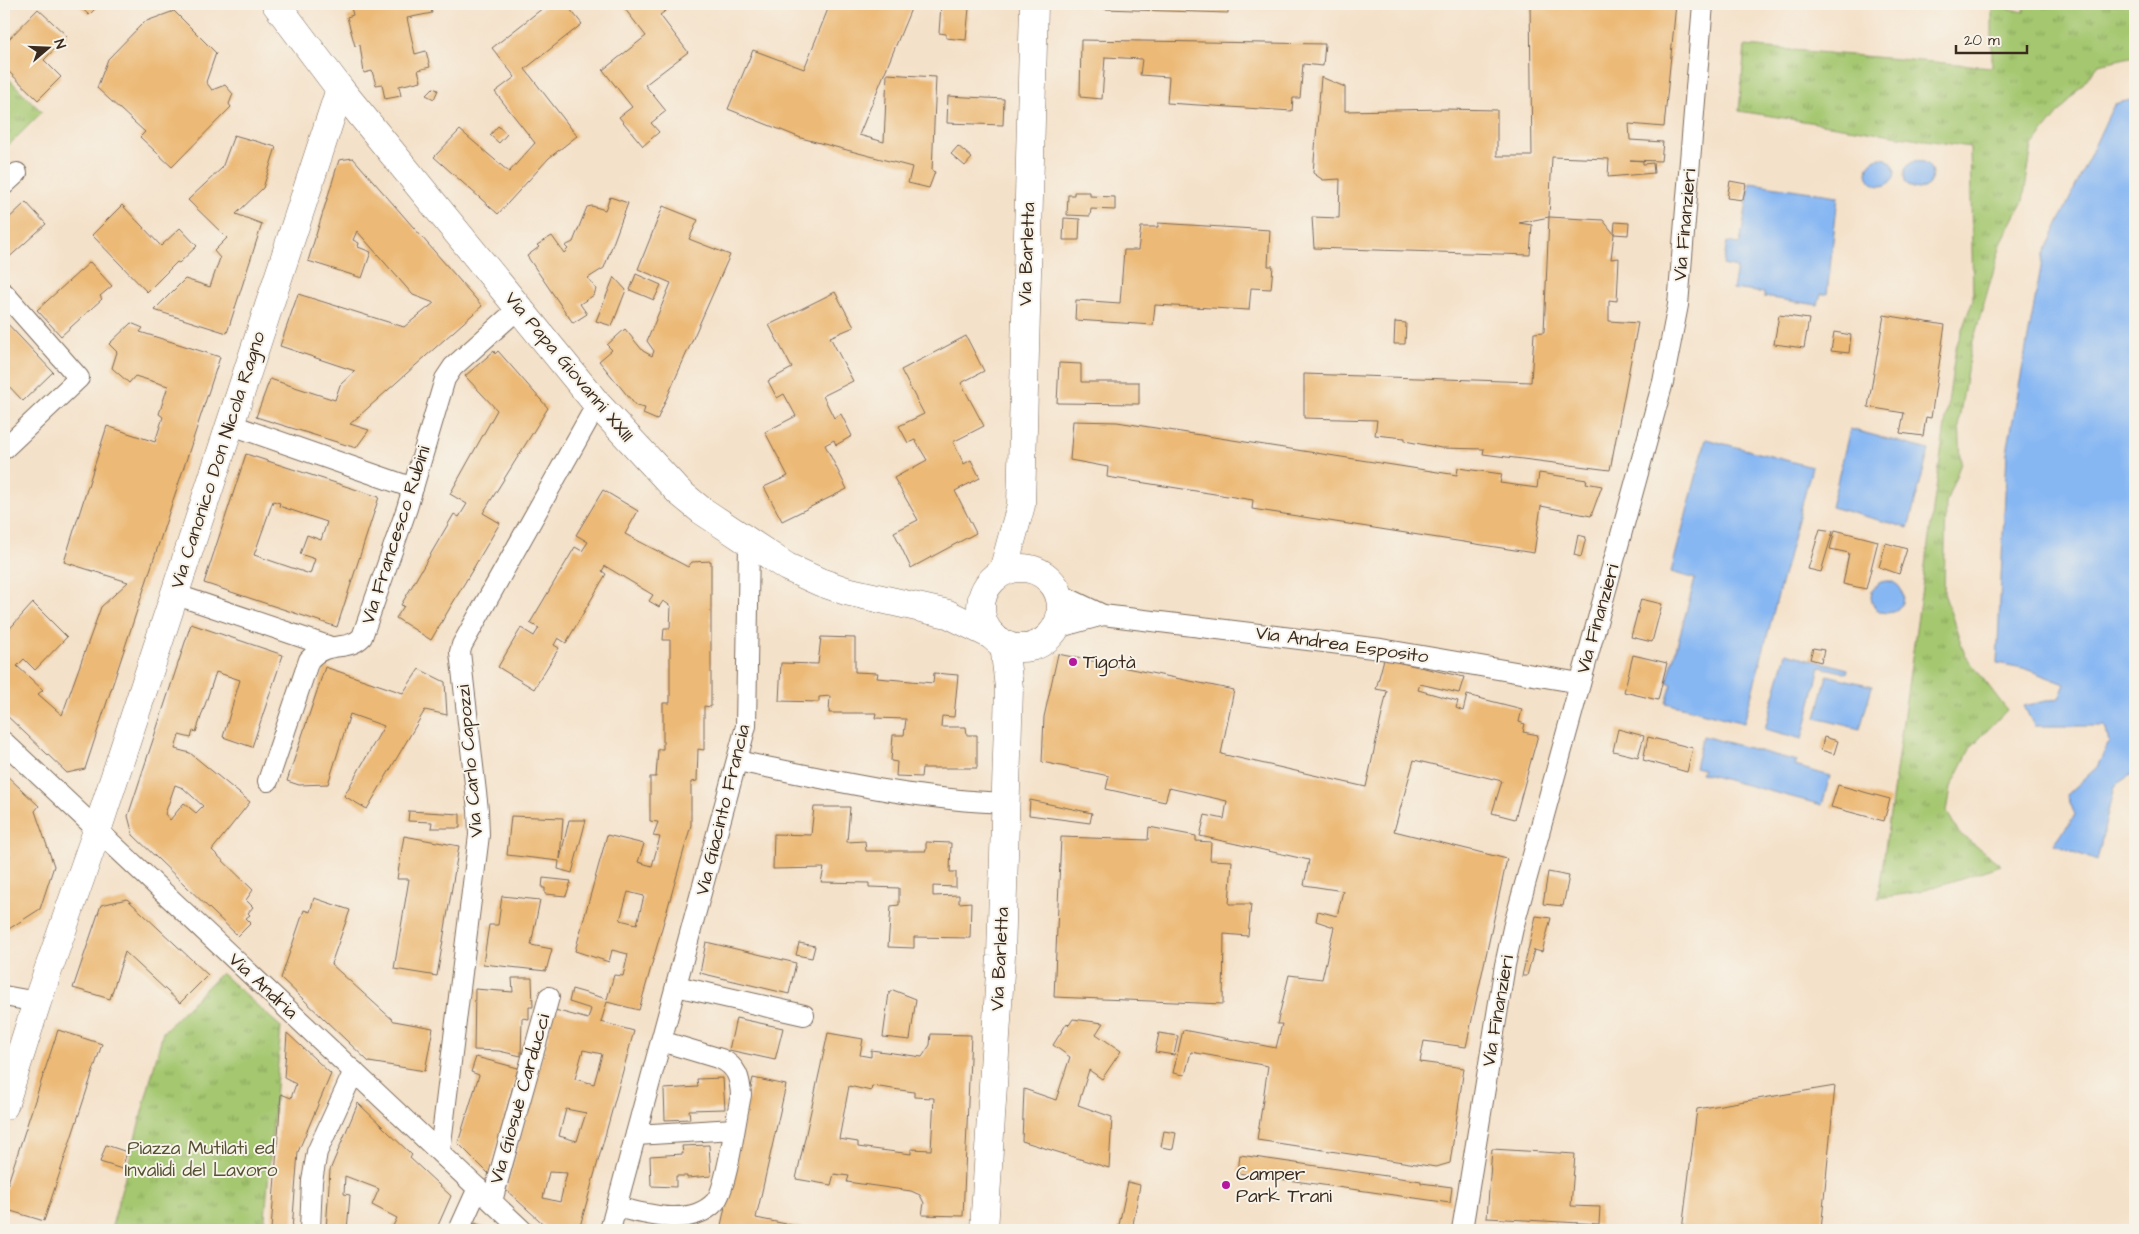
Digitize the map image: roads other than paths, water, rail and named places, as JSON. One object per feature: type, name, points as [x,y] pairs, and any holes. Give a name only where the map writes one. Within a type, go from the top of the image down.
[{"type":"main road","name":"Via Papa Giovanni XXIII","points":[[276,4],[340,89],[597,404],[679,492],[749,544],[787,567],[820,582],[846,590],[948,614],[1009,642]]},
{"type":"main road","name":"Via Barletta","points":[[982,601],[986,589],[993,579],[1003,571],[1021,505],[1034,4]]},
{"type":"main road","name":"Via Canonico Don Nicola Ragno","points":[[4,1105],[37,1002],[97,832],[340,89]]},
{"type":"main road","name":"Via Barletta","points":[[1021,505],[1036,570]]},
{"type":"main road","points":[[1003,571],[1020,568],[1036,570],[1050,580],[1059,594],[1062,605],[1056,628]]},
{"type":"main road","points":[[948,614],[982,601],[982,614],[986,626],[1009,642]]},
{"type":"main road","name":"Via Barletta","points":[[984,1230],[1001,956],[1009,642],[1040,643],[1056,628]]},
{"type":"street","name":"Via Finanzieri","points":[[1462,1230],[1504,965],[1664,382],[1672,342],[1678,305],[1703,4]]},
{"type":"street","points":[[4,293],[79,378],[4,449]]},
{"type":"street","name":"Via Francesco Rubini","points":[[328,646],[350,645],[362,637],[413,488],[445,379],[453,367],[519,308]]},
{"type":"street","name":"Via Carlo Capozzi","points":[[440,1151],[478,845],[478,810],[460,652],[467,636],[597,404]]},
{"type":"street","points":[[229,424],[413,488]]},
{"type":"street","name":"Via Giacinto Francia","points":[[610,1230],[746,726],[749,544]]},
{"type":"street","points":[[174,594],[328,646]]},
{"type":"street","name":"Via Andrea Esposito","points":[[1059,594],[1103,615],[1381,649],[1580,683]]},
{"type":"street","name":"Via Andrea Esposito","points":[[1056,628],[1103,615]]},
{"type":"street","points":[[268,781],[309,660],[316,652],[328,646]]},
{"type":"street","name":"Via Andria","points":[[4,742],[97,832],[440,1151],[522,1230]]},
{"type":"street","points":[[737,761],[916,796],[961,802],[1006,803]]},
{"type":"street","points":[[676,986],[804,1015]]},
{"type":"street","points":[[4,996],[37,1002]]},
{"type":"street","name":"Via Giosuè Carducci","points":[[459,1230],[485,1194],[549,997]]},
{"type":"street","points":[[616,1206],[667,1216],[690,1216],[704,1211],[720,1195],[740,1095],[740,1081],[736,1070],[730,1063],[721,1059],[661,1041]]},
{"type":"street","points":[[310,1230],[312,1181],[318,1152],[354,1071]]},
{"type":"street","points":[[636,1135],[734,1130]]},
{"type":"water","points":[[2135,99],[2135,772],[2114,786],[2097,861],[2054,844],[2075,815],[2067,795],[2097,767],[2109,742],[2105,726],[2034,726],[2024,706],[2059,698],[2065,684],[2023,668],[1997,663],[2007,452],[2043,256],[2114,104]]},
{"type":"water","points":[[1881,158],[1891,162],[1895,172],[1891,182],[1881,186],[1871,182],[1867,172],[1871,162]]},
{"type":"water","points":[[1918,161],[1928,165],[1932,175],[1928,185],[1918,189],[1908,185],[1904,175],[1908,165]]},
{"type":"water","points":[[1750,183],[1838,196],[1827,294],[1821,294],[1818,305],[1764,297],[1764,293],[1733,289],[1737,268],[1723,265],[1727,242],[1740,244]]},
{"type":"water","points":[[1850,429],[1929,450],[1908,528],[1831,507]]},
{"type":"water","points":[[1706,439],[1812,467],[1744,723],[1666,703],[1672,684],[1667,682],[1695,579],[1671,572]]},
{"type":"water","points":[[1887,581],[1898,586],[1903,597],[1898,608],[1887,613],[1876,608],[1871,597],[1876,586]]},
{"type":"water","points":[[1786,653],[1848,669],[1847,673],[1820,667],[1802,739],[1765,729]]},
{"type":"water","points":[[1827,675],[1872,686],[1860,729],[1816,718]]},
{"type":"water","points":[[1703,736],[1797,761],[1795,766],[1830,776],[1822,805],[1701,773],[1703,769],[1695,767]]},
{"type":"place","name":"Tigotà","points":[[1073,662]]},
{"type":"place","name":"Camper Park Trani","points":[[1226,1185]]},
{"type":"park label","name":"Piazza Mutilati ed Invalidi del Lavoro","points":[[201,1159]]}]
